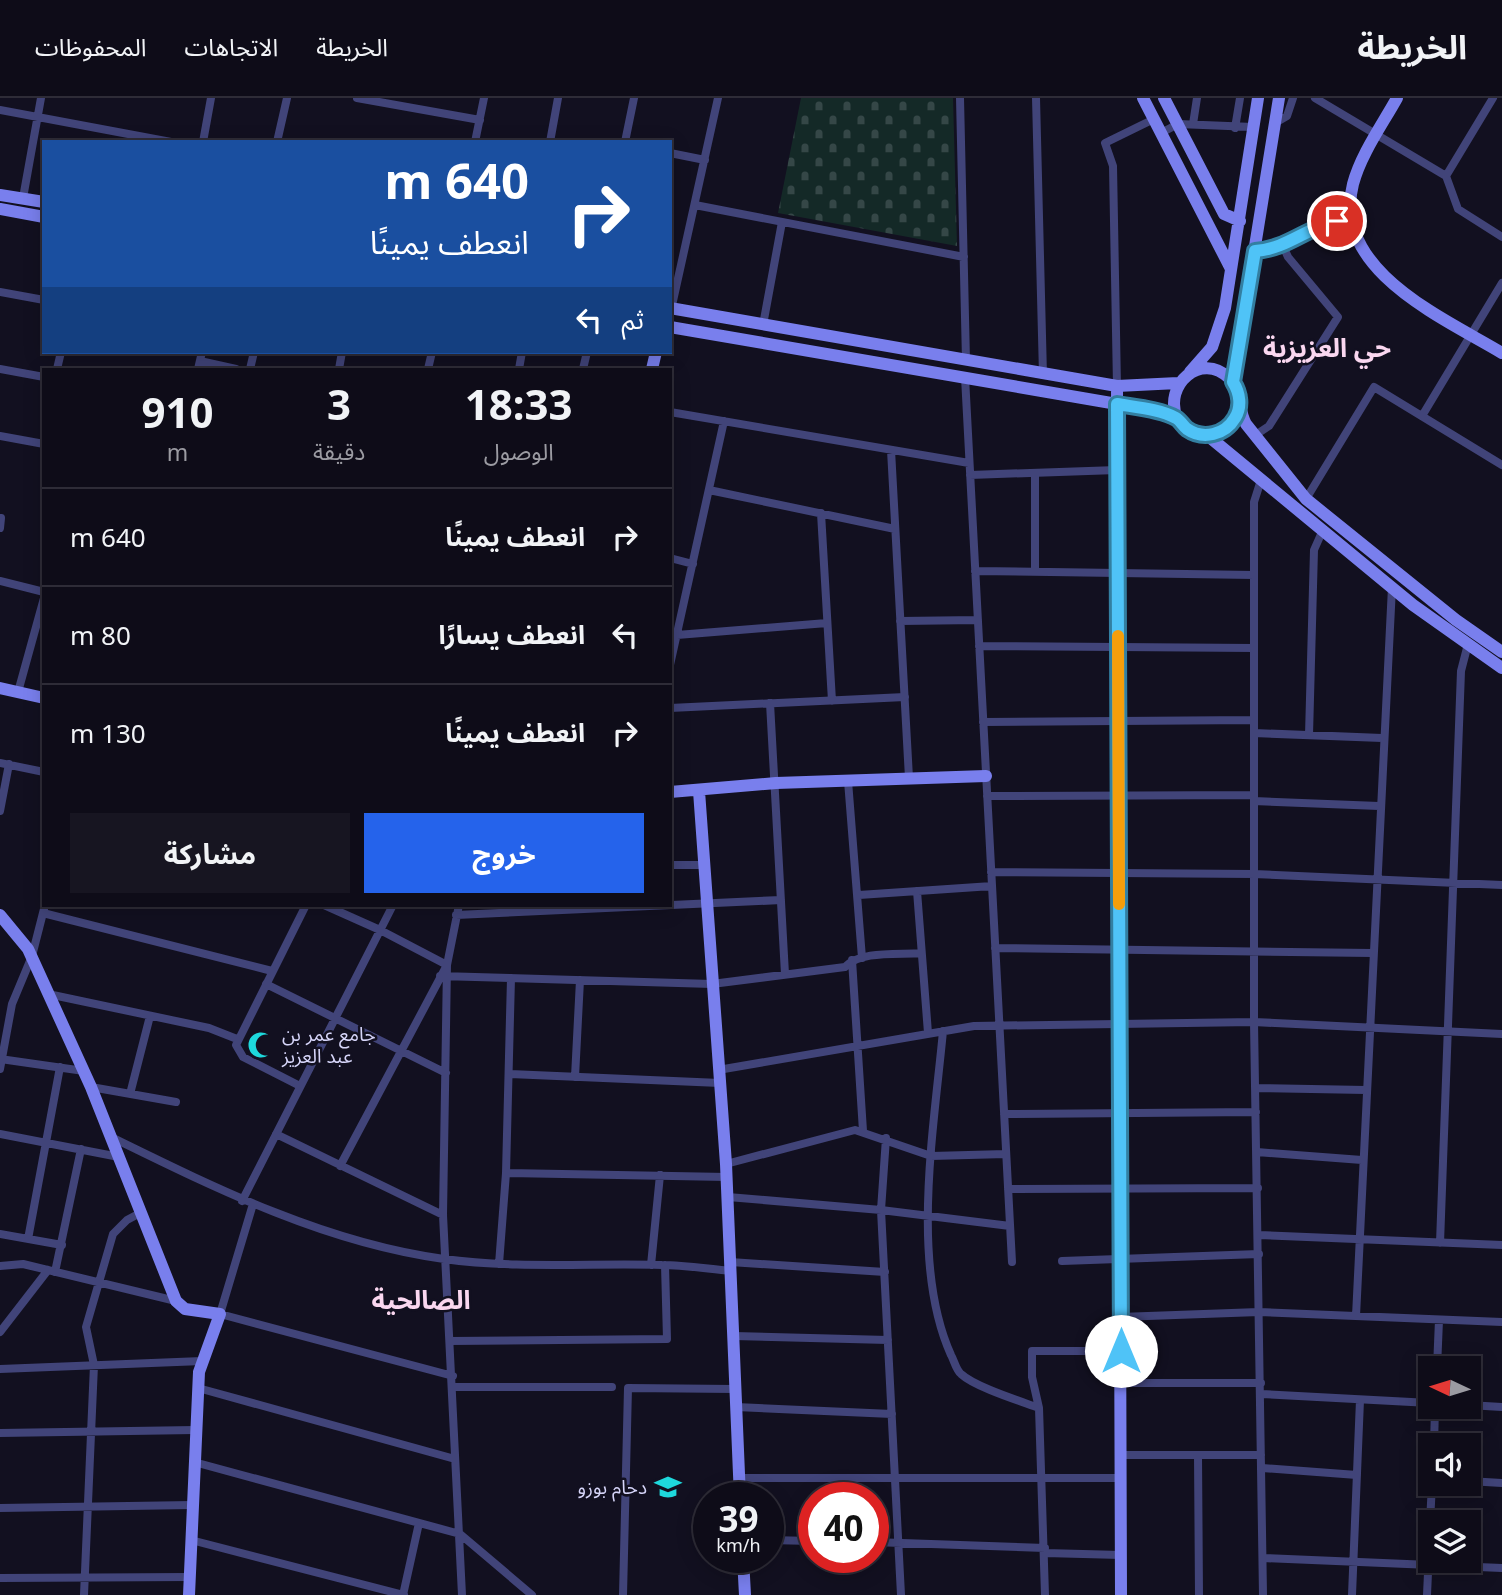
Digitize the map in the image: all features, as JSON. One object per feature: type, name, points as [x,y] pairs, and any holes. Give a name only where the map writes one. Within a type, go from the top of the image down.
[{"type":"street","points":[[23,198],[41,98]]},
{"type":"street","points":[[203,140],[211,98]]},
{"type":"street","points":[[277,140],[287,98]]},
{"type":"street","points":[[357,98],[408,102],[480,120]]},
{"type":"street","points":[[475,140],[484,98]]},
{"type":"street","points":[[550,140],[558,98]]},
{"type":"street","points":[[625,140],[634,98]]},
{"type":"street","points":[[672,305],[718,98]]},
{"type":"street","points":[[960,98],[966,361]]},
{"type":"street","points":[[1036,98],[1043,375]]},
{"type":"street","points":[[1143,98],[1231,269]]},
{"type":"street","points":[[1164,98],[1224,214],[1240,221]]},
{"type":"street","points":[[1193,124],[1197,98]]},
{"type":"street","points":[[1235,128],[1240,98]]},
{"type":"street","points":[[1258,98],[1240,221],[1217,336],[1208,353],[1178,383],[1173,401],[1177,418],[1190,431],[1207,435],[1322,533],[1502,668]]},
{"type":"street","points":[[1233,382],[1279,98]]},
{"type":"street","points":[[1275,123],[1287,116],[1293,98]]},
{"type":"street","points":[[1397,98],[1376,134],[1353,184],[1352,218],[1363,249],[1387,280],[1502,353]]},
{"type":"street","points":[[1446,176],[1493,98]]},
{"type":"street","points":[[1321,100],[1446,176],[1458,209],[1502,237]]},
{"type":"street","points":[[0,110],[160,140]]},
{"type":"street","points":[[1121,1595],[1117,386],[1113,166],[1105,143],[1154,118]]},
{"type":"street","points":[[1161,133],[1178,124],[1253,127]]},
{"type":"street","points":[[111,140],[113,131]]},
{"type":"street","points":[[672,153],[705,160]]},
{"type":"street","points":[[0,195],[42,202]]},
{"type":"street","points":[[695,205],[964,257]]},
{"type":"street","points":[[0,209],[42,217]]},
{"type":"street","points":[[1255,251],[1283,246],[1322,224],[1352,218]]},
{"type":"street","points":[[763,325],[782,222]]},
{"type":"street","points":[[1254,436],[1269,426],[1338,317],[1288,257],[1283,246]]},
{"type":"street","points":[[1422,416],[1502,284]]},
{"type":"street","points":[[0,292],[42,299]]},
{"type":"street","points":[[672,309],[1117,386],[1178,383]]},
{"type":"street","points":[[672,327],[1117,404],[1177,418]]},
{"type":"street","points":[[199,365],[227,368]]},
{"type":"street","points":[[0,369],[42,377]]},
{"type":"street","points":[[1189,373],[1210,369],[1223,373],[1233,382],[1239,396],[1238,411],[1226,428],[1207,435]]},
{"type":"street","points":[[965,377],[1012,1262]]},
{"type":"street","points":[[1306,499],[1374,387],[1502,465]]},
{"type":"street","points":[[1238,411],[1254,436],[1306,499],[1456,620],[1501,647]]},
{"type":"street","points":[[672,412],[969,463]]},
{"type":"street","points":[[672,656],[724,421]]},
{"type":"street","points":[[0,436],[42,443]]},
{"type":"street","points":[[891,450],[909,778]]},
{"type":"street","points":[[970,475],[1117,470]]},
{"type":"street","points":[[1035,473],[1035,572]]},
{"type":"street","points":[[1261,480],[1254,494],[1254,1022],[1263,1595]]},
{"type":"street","points":[[709,490],[895,529]]},
{"type":"street","points":[[821,513],[832,701]]},
{"type":"street","points":[[1309,735],[1314,550],[1322,533]]},
{"type":"street","points":[[672,559],[693,564]]},
{"type":"street","points":[[975,571],[1254,575]]},
{"type":"street","points":[[0,581],[42,594]]},
{"type":"street","points":[[1356,1317],[1375,879],[1392,587]]},
{"type":"street","points":[[18,692],[42,602]]},
{"type":"street","points":[[900,621],[978,620]]},
{"type":"street","points":[[677,635],[827,623]]},
{"type":"street","points":[[1440,1242],[1461,671],[1468,644]]},
{"type":"street","points":[[979,646],[1254,648]]},
{"type":"street","points":[[1,692],[18,692],[42,698]]},
{"type":"street","points":[[672,708],[905,697]]},
{"type":"street","points":[[770,703],[785,974]]},
{"type":"street","points":[[983,722],[1254,720]]},
{"type":"street","points":[[1254,733],[1382,738]]},
{"type":"street","points":[[0,811],[4,763],[42,772]]},
{"type":"street","points":[[672,792],[776,783],[986,776]]},
{"type":"street","points":[[848,781],[862,958]]},
{"type":"street","points":[[699,791],[728,1196],[739,1482]]},
{"type":"street","points":[[987,796],[1254,798],[1379,806]]},
{"type":"street","points":[[672,866],[705,864]]},
{"type":"street","points":[[991,872],[1254,874],[1502,885]]},
{"type":"street","points":[[859,895],[992,886]]},
{"type":"street","points":[[916,891],[928,1033]]},
{"type":"street","points":[[672,906],[781,900]]},
{"type":"street","points":[[300,1086],[243,1057],[237,1049],[237,1039],[304,907]]},
{"type":"street","points":[[328,907],[447,965]]},
{"type":"street","points":[[242,1200],[392,907]]},
{"type":"street","points":[[340,1166],[443,976],[459,907]]},
{"type":"street","points":[[456,915],[639,907]]},
{"type":"street","points":[[0,1069],[12,1004],[32,956],[44,909],[272,971]]},
{"type":"street","points":[[0,915],[20,935],[32,956],[91,1087],[176,1301],[185,1309],[220,1314],[453,1376]]},
{"type":"street","points":[[995,948],[1372,953]]},
{"type":"street","points":[[443,976],[712,984],[845,967],[852,960],[862,958],[921,953]]},
{"type":"street","points":[[852,960],[863,1131]]},
{"type":"street","points":[[443,976],[446,1073],[443,1215],[462,1595]]},
{"type":"street","points":[[499,1264],[506,1173],[511,978]]},
{"type":"street","points":[[575,1077],[580,980]]},
{"type":"street","points":[[266,984],[446,1073]]},
{"type":"street","points":[[48,994],[209,1028],[237,1039]]},
{"type":"street","points":[[130,1094],[150,1016]]},
{"type":"street","points":[[510,1074],[575,1077],[719,1076],[928,1033],[999,1025],[1254,1022],[1502,1034]]},
{"type":"street","points":[[943,1031],[931,1156],[928,1253],[943,1336],[960,1373],[1002,1395],[1039,1408]]},
{"type":"street","points":[[1,1059],[84,1071]]},
{"type":"street","points":[[28,1239],[60,1067]]},
{"type":"street","points":[[91,1087],[176,1102]]},
{"type":"street","points":[[1255,1088],[1366,1090]]},
{"type":"street","points":[[1004,1114],[1256,1112]]},
{"type":"street","points":[[506,1173],[660,1175],[726,1171],[855,1130],[886,1138],[931,1156],[1006,1154]]},
{"type":"street","points":[[0,1134],[119,1157]]},
{"type":"street","points":[[276,1134],[443,1215]]},
{"type":"street","points":[[111,1137],[242,1200],[386,1248],[445,1259],[499,1264],[730,1266],[884,1272]]},
{"type":"street","points":[[886,1138],[881,1210],[901,1595]]},
{"type":"street","points":[[0,1332],[52,1271],[62,1245],[81,1149]]},
{"type":"street","points":[[1257,1152],[1362,1160]]},
{"type":"street","points":[[651,1265],[660,1175]]},
{"type":"street","points":[[1008,1189],[1258,1188]]},
{"type":"street","points":[[728,1196],[881,1210],[1010,1226]]},
{"type":"street","points":[[189,1595],[195,1430],[202,1361],[220,1314],[253,1204]]},
{"type":"street","points":[[83,1595],[94,1366],[86,1327],[113,1234],[127,1220],[142,1212]]},
{"type":"street","points":[[0,1234],[62,1245]]},
{"type":"street","points":[[1259,1235],[1502,1245]]},
{"type":"street","points":[[1062,1261],[1259,1254]]},
{"type":"street","points":[[0,1266],[23,1264],[176,1301]]},
{"type":"street","points":[[450,1341],[667,1339],[665,1265]]},
{"type":"street","points":[[1120,1317],[1259,1312],[1502,1322]]},
{"type":"street","points":[[1438,1356],[1439,1320]]},
{"type":"street","points":[[734,1336],[888,1340]]},
{"type":"street","points":[[1045,1595],[1043,1478],[1039,1408],[1032,1377],[1032,1351],[1121,1351]]},
{"type":"street","points":[[0,1369],[202,1361]]},
{"type":"street","points":[[1121,1384],[1261,1383]]},
{"type":"street","points":[[453,1387],[612,1387]]},
{"type":"street","points":[[198,1388],[456,1459]]},
{"type":"street","points":[[623,1595],[628,1388],[735,1389]]},
{"type":"street","points":[[1261,1394],[1418,1402]]},
{"type":"street","points":[[1352,1595],[1360,1399]]},
{"type":"street","points":[[1481,1406],[1502,1407]]},
{"type":"street","points":[[736,1407],[892,1413]]},
{"type":"street","points":[[0,1433],[195,1430]]},
{"type":"street","points":[[1121,1455],[1261,1455]]},
{"type":"street","points":[[1198,1455],[1199,1595]]},
{"type":"street","points":[[194,1462],[460,1534],[532,1595]]},
{"type":"street","points":[[1262,1468],[1357,1475]]},
{"type":"street","points":[[739,1478],[1121,1478]]},
{"type":"street","points":[[1481,1482],[1502,1483]]},
{"type":"street","points":[[0,1508],[192,1505]]},
{"type":"street","points":[[191,1540],[403,1595],[419,1523]]},
{"type":"street","points":[[889,1543],[1121,1555]]},
{"type":"street","points":[[1263,1558],[1418,1564]]},
{"type":"street","points":[[1481,1567],[1502,1568]]},
{"type":"street","points":[[744,1573],[745,1595]]},
{"type":"street","points":[[1427,1595],[1428,1573]]},
{"type":"street","points":[[0,1578],[190,1577]]},
{"type":"green space","points":[[801,98],[953,98],[957,246],[778,213]]},
{"type":"slow traffic","points":[[1118,636],[1119,904]]},
{"type":"place","name":"جامع عمر بن عبد العزيز","points":[[261,1045]]},
{"type":"place","name":"دحام بوزو","points":[[668,1487]]},
{"type":"district","name":"حي العزيزية","points":[[1327,347]]},
{"type":"district","name":"الصالحية","points":[[421,1299]]},
{"type":"route","points":[[1121,1351],[1117,404],[1177,418],[1190,431],[1201,435],[1220,432],[1231,424],[1238,411],[1239,396],[1233,382],[1255,251],[1283,246],[1322,224],[1337,221]]}]
